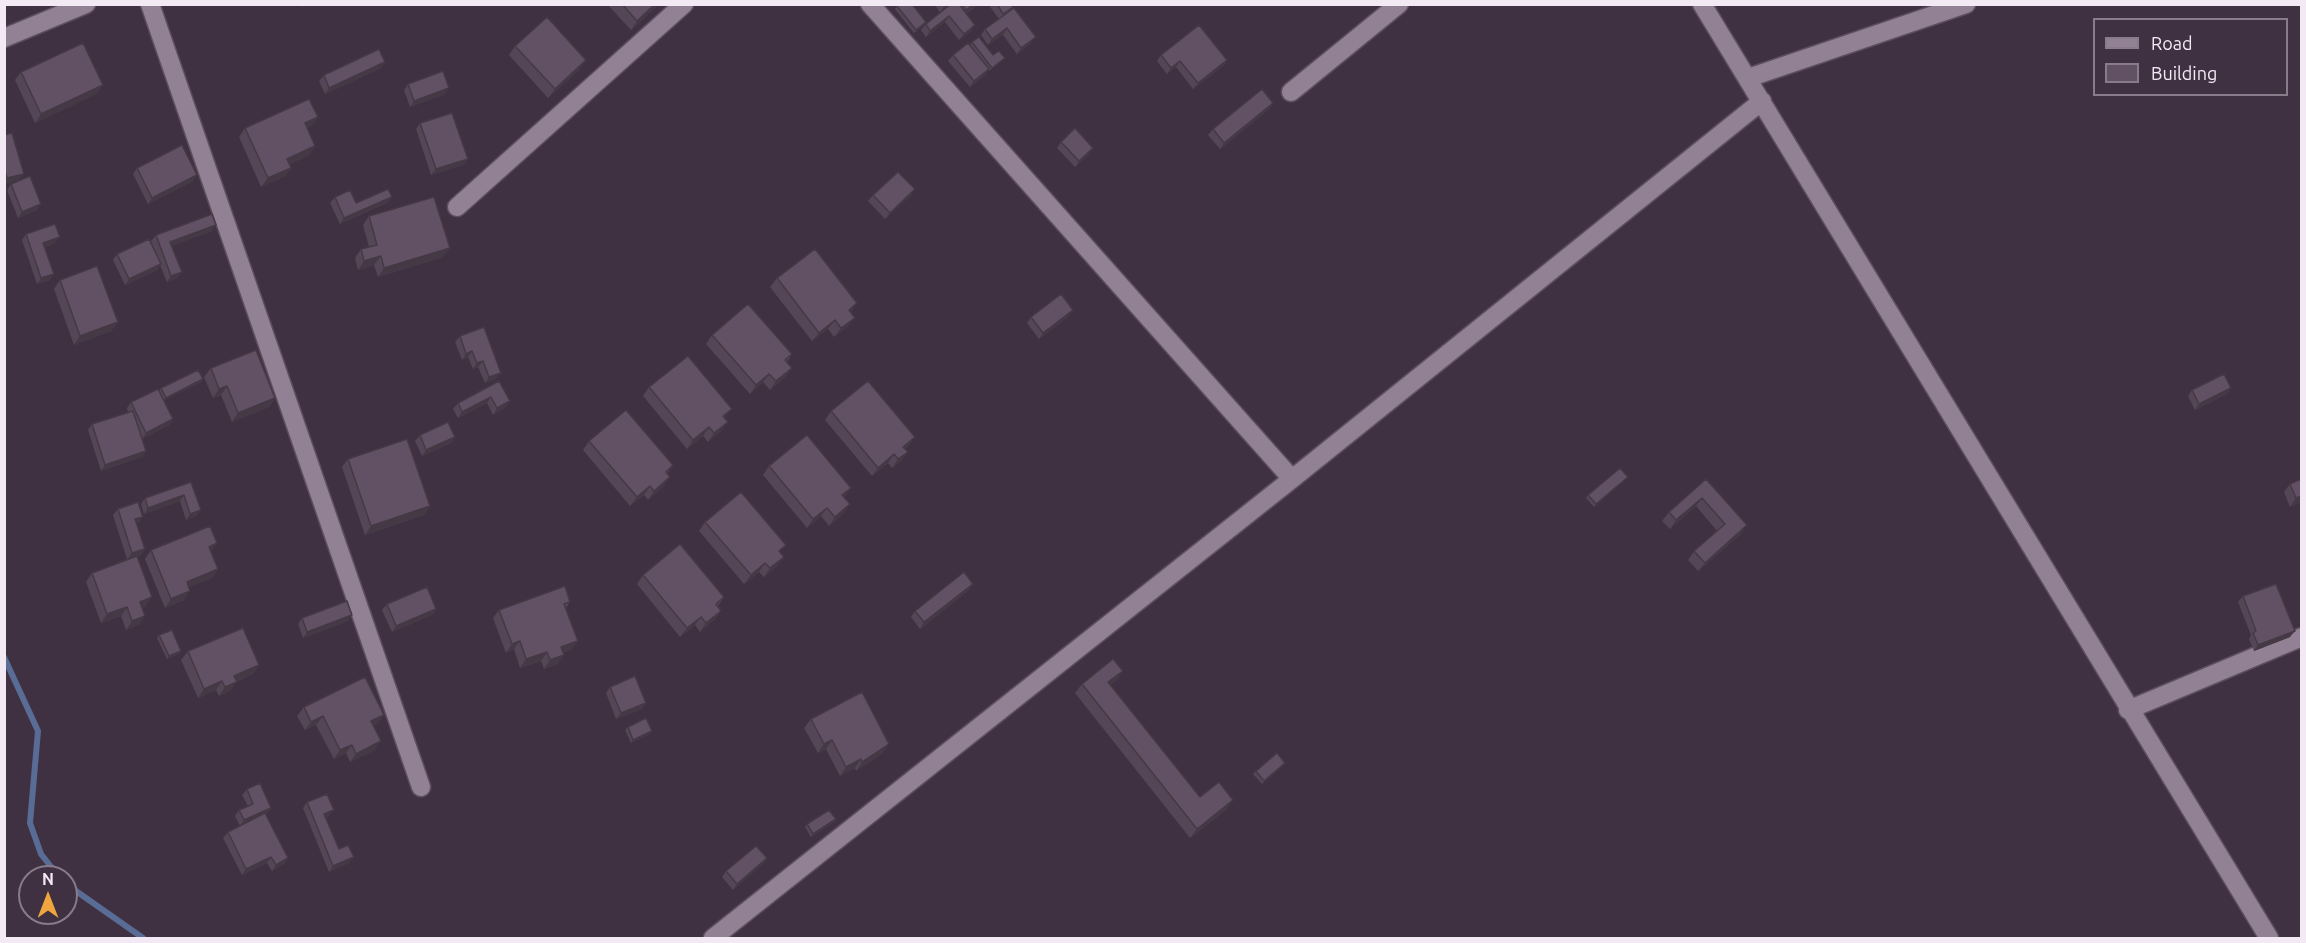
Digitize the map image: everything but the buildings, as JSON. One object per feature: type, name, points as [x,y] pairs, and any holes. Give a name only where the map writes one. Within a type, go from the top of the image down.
[{"type":"street","points":[[4,38],[86,4]]},
{"type":"street","points":[[150,4],[421,787]]},
{"type":"street","points":[[457,207],[684,4]]},
{"type":"street","points":[[870,4],[1292,479]]},
{"type":"street","points":[[1292,92],[1399,4]]},
{"type":"street","points":[[1702,4],[2128,710],[2270,939]]},
{"type":"street","points":[[1748,78],[1966,4]]},
{"type":"street","points":[[712,939],[1292,479],[1762,101]]},
{"type":"street","points":[[2128,710],[2301,637]]},
{"type":"waterway","points":[[4,657],[38,731],[30,823],[41,854],[50,865]]},
{"type":"waterway","points":[[78,892],[143,938]]}]
